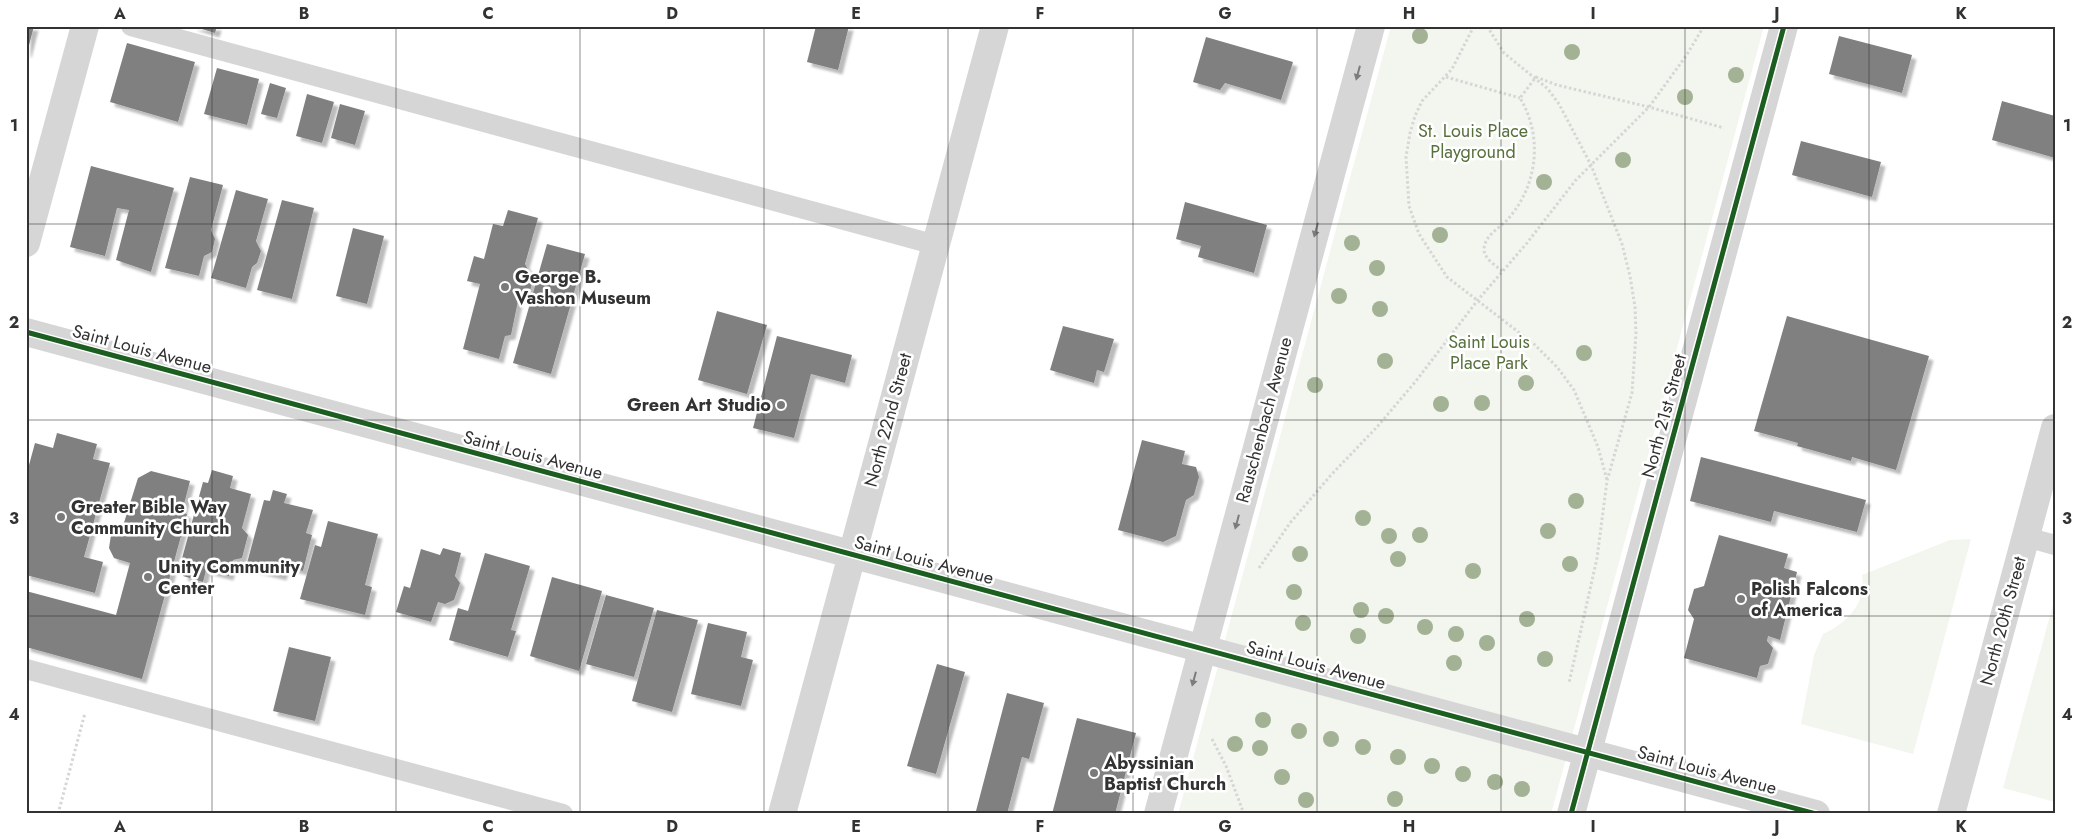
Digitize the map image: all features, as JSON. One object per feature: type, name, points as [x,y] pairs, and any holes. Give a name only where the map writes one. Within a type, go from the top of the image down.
[{"type":"street","points":[[26,243],[85,26]]},
{"type":"street","name":"North 22nd Street","points":[[782,814],[995,26]]},
{"type":"street","name":"Rauschenbach Avenue","points":[[1158,814],[1371,26]]},
{"type":"street","name":"North 21st Street","points":[[1571,814],[1784,26]]},
{"type":"street","name":"Saint Louis Avenue","points":[[26,332],[1816,814]]},
{"type":"street","name":"North 20th Street","points":[[1951,814],[2055,428]]},
{"type":"lane","points":[[131,26],[936,245]]},
{"type":"lane","points":[[2026,537],[2055,545]]},
{"type":"lane","points":[[26,668],[563,814]]},
{"type":"path","points":[[1474,26],[1446,77],[1422,101],[1410,133],[1406,157],[1409,206],[1419,234],[1447,277],[1534,344],[1557,367],[1574,390],[1598,447],[1607,481]]},
{"type":"path","points":[[1487,26],[1504,53],[1521,68],[1536,77],[1557,85],[1650,107],[1726,129]]},
{"type":"path","points":[[1257,572],[1290,523],[1416,381],[1477,301],[1575,181],[1650,107],[1686,56],[1704,26]]},
{"type":"path","points":[[1446,77],[1520,98],[1532,122],[1535,137],[1535,153],[1533,171],[1527,190],[1518,208],[1486,241],[1484,250],[1486,257],[1502,271]]},
{"type":"path","points":[[1520,98],[1536,77]]},
{"type":"path","points":[[1536,77],[1559,104],[1591,165],[1622,244],[1635,307],[1636,333],[1632,394],[1607,481],[1597,558],[1569,683]]},
{"type":"path","points":[[58,814],[86,707]]},
{"type":"path","points":[[1210,736],[1226,766],[1244,814]]},
{"type":"green space","name":"Saint Louis Place Park","points":[[1391,26],[1764,26],[1551,814],[1178,814]]},
{"type":"green space","points":[[1971,539],[1913,754],[1801,724],[1814,655],[1823,634],[1847,618],[1858,603],[1863,585],[1862,575],[1950,540]]},
{"type":"green space","points":[[2055,597],[2055,802],[2003,788]]},
{"type":"building","points":[[26,26],[34,26],[27,53],[26,53]]},
{"type":"building","points":[[192,26],[217,26],[215,33]]},
{"type":"building","points":[[816,26],[849,26],[838,70],[807,62]]},
{"type":"building","points":[[1839,36],[1912,55],[1902,93],[1829,74]]},
{"type":"building","points":[[1206,37],[1293,62],[1281,100],[1225,83],[1220,90],[1193,82]]},
{"type":"building","points":[[127,43],[195,62],[178,122],[110,102]]},
{"type":"building","points":[[217,68],[259,79],[247,125],[204,114]]},
{"type":"building","points":[[270,83],[286,88],[277,118],[261,114]]},
{"type":"building","points":[[307,94],[334,102],[322,143],[296,136]]},
{"type":"building","points":[[2002,101],[2055,116],[2055,158],[1992,140]]},
{"type":"building","points":[[340,104],[365,111],[355,145],[331,138]]},
{"type":"building","points":[[1801,141],[1881,162],[1872,197],[1792,175]]},
{"type":"building","points":[[91,166],[174,188],[151,272],[116,260],[129,210],[117,208],[105,256],[70,247]]},
{"type":"building","points":[[190,177],[223,185],[211,230],[215,239],[212,252],[204,256],[199,276],[165,268]]},
{"type":"building","points":[[236,190],[268,199],[256,241],[261,251],[257,263],[252,267],[246,288],[211,278]]},
{"type":"building","points":[[282,200],[314,208],[292,299],[257,290]]},
{"type":"building","points":[[1185,202],[1267,225],[1254,273],[1198,257],[1201,246],[1176,239]]},
{"type":"building","name":"George B. Vashon Museum","points":[[508,210],[538,218],[525,264],[531,275],[530,291],[519,296],[511,335],[505,336],[499,359],[463,349],[480,284],[467,281],[474,256],[484,259],[493,224],[503,226]]},
{"type":"building","points":[[353,228],[384,236],[367,304],[336,296]]},
{"type":"building","points":[[547,244],[585,254],[551,374],[513,363]]},
{"type":"building","points":[[717,311],[767,325],[747,394],[698,380]]},
{"type":"building","points":[[1787,316],[1929,356],[1896,470],[1852,457],[1851,461],[1797,446],[1798,443],[1754,431]]},
{"type":"building","points":[[1063,326],[1114,339],[1104,372],[1097,370],[1094,383],[1050,370]]},
{"type":"building","name":"Green Art Studio","points":[[777,336],[852,355],[845,383],[811,374],[794,438],[753,428]]},
{"type":"building","name":"Greater Bible Way Community Church","points":[[57,433],[97,444],[93,459],[110,463],[84,557],[103,562],[95,593],[26,575],[26,476],[35,443],[53,448]]},
{"type":"building","points":[[1142,440],[1185,451],[1182,464],[1196,467],[1199,477],[1194,495],[1186,500],[1176,536],[1163,542],[1118,530]]},
{"type":"building","points":[[1701,457],[1866,500],[1857,532],[1774,511],[1771,522],[1690,501]]},
{"type":"building","points":[[212,470],[233,476],[230,488],[251,494],[242,528],[248,535],[242,558],[233,560],[229,576],[206,570],[203,582],[183,576],[187,563],[181,562],[203,482],[208,483]]},
{"type":"building","name":"Unity Community Center","points":[[151,471],[190,481],[182,512],[187,514],[142,679],[26,647],[26,591],[116,615],[130,563],[114,558],[109,548],[111,535],[122,529],[138,478]]},
{"type":"building","points":[[273,490],[287,494],[284,503],[313,510],[306,533],[312,535],[303,571],[285,566],[282,576],[246,567],[264,500],[270,501]]},
{"type":"building","points":[[328,521],[378,534],[365,585],[372,587],[365,615],[300,599],[315,545],[321,547]]},
{"type":"building","name":"Polish Falcons of America","points":[[1719,535],[1788,554],[1784,568],[1797,572],[1780,640],[1768,636],[1767,641],[1773,648],[1768,664],[1760,666],[1757,678],[1684,658],[1694,619],[1688,610],[1694,589],[1704,586]]},
{"type":"building","points":[[443,548],[461,553],[455,576],[460,583],[454,600],[445,604],[438,602],[431,622],[396,612],[404,586],[410,588],[421,549],[440,555]]},
{"type":"building","points":[[485,553],[530,566],[511,630],[516,631],[508,657],[449,640],[458,608],[468,611]]},
{"type":"building","points":[[552,577],[602,591],[579,671],[530,656]]},
{"type":"building","points":[[606,595],[654,608],[634,677],[586,664]]},
{"type":"building","points":[[657,610],[698,620],[672,712],[632,701]]},
{"type":"building","points":[[708,623],[747,632],[741,657],[753,660],[741,706],[691,694]]},
{"type":"building","points":[[289,647],[331,657],[315,721],[273,711]]},
{"type":"building","points":[[937,664],[965,672],[936,774],[907,766]]},
{"type":"building","points":[[1007,693],[1044,703],[1029,759],[1022,757],[1007,814],[986,814],[976,811]]},
{"type":"building","name":"Abyssinian Baptist Church","points":[[1077,718],[1136,733],[1115,814],[1052,814]]},
{"type":"cycle path","points":[[1571,814],[1784,26]]},
{"type":"cycle path","points":[[26,332],[1816,814]]},
{"type":"place","name":"George B. Vashon Museum","points":[[505,287]]},
{"type":"place","name":"Green Art Studio","points":[[781,405]]},
{"type":"place","name":"Greater Bible Way Community Church","points":[[61,517]]},
{"type":"place","name":"Unity Community Center","points":[[148,577]]},
{"type":"place","name":"Polish Falcons of America","points":[[1741,599]]},
{"type":"place","name":"Abyssinian Baptist Church","points":[[1094,773]]},
{"type":"park label","name":"St. Louis Place Playground","points":[[1473,141]]}]
